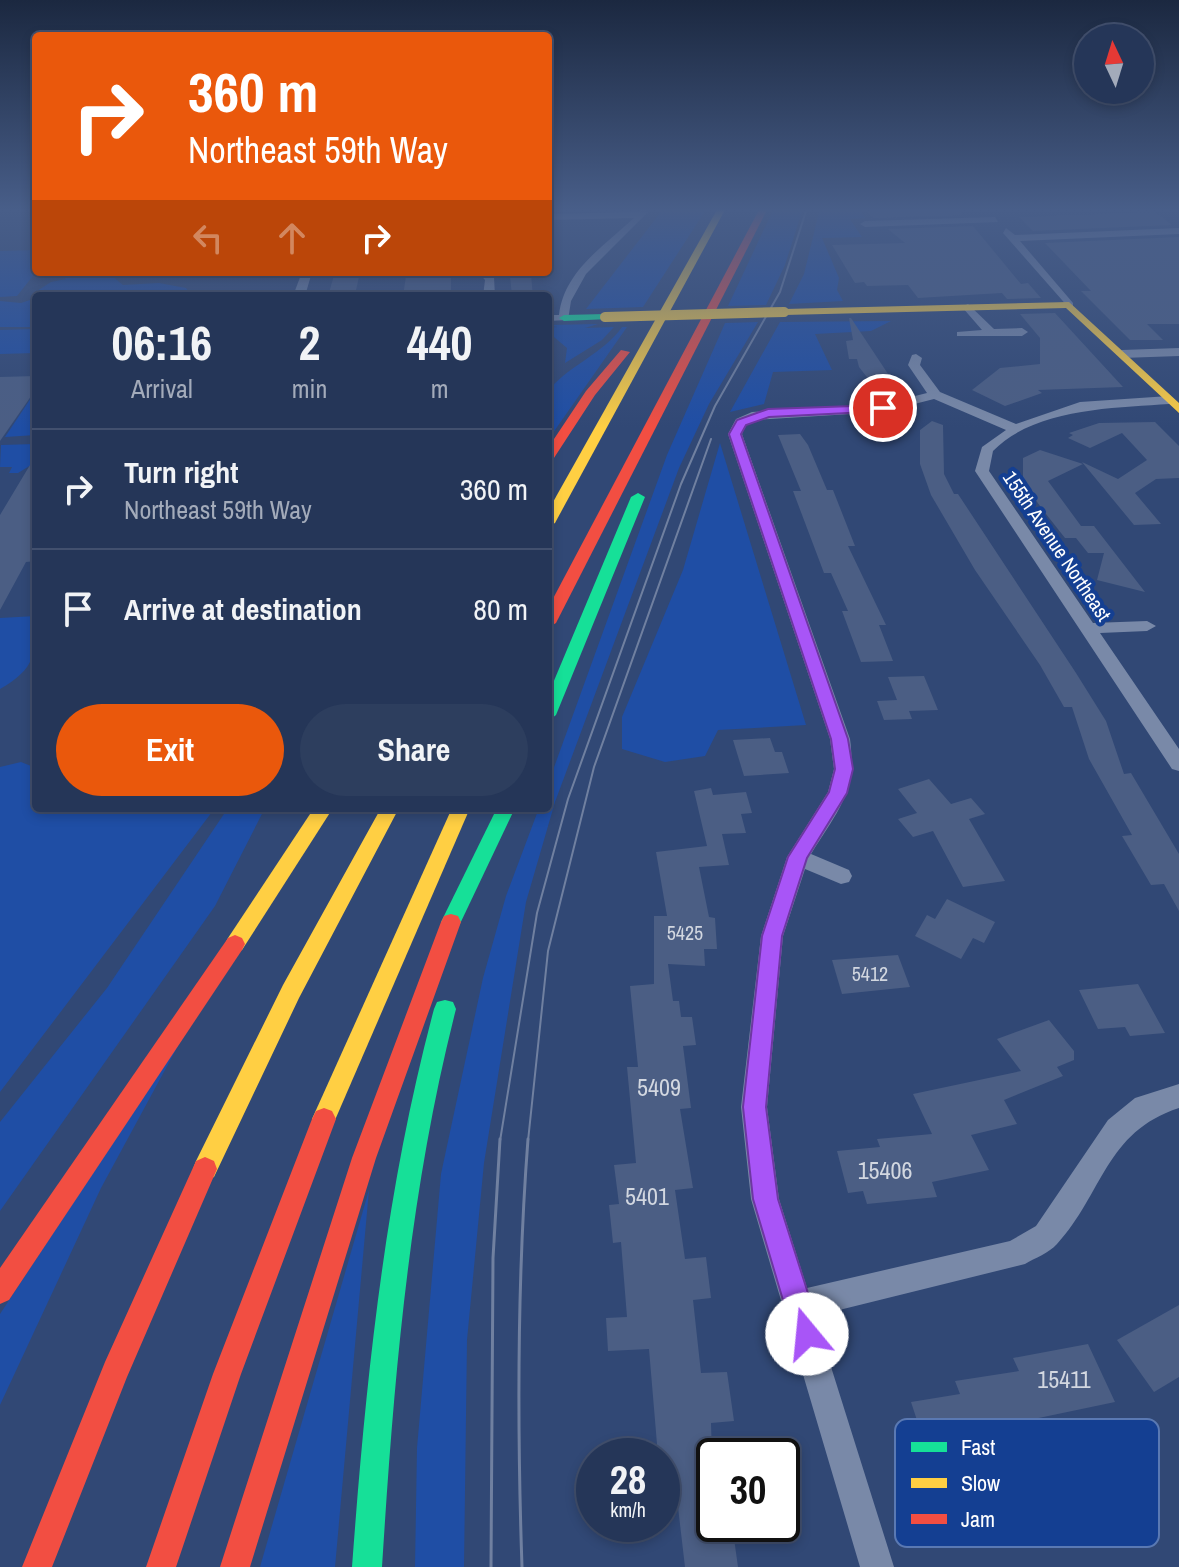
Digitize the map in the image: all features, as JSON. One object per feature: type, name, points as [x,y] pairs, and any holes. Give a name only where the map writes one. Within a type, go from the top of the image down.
[{"type":"main road","points":[[552,516],[654,337],[680,281]]},
{"type":"main road","points":[[552,615],[727,281]]},
{"type":"main road","points":[[552,452],[590,393],[668,302]]},
{"type":"main road","points":[[556,318],[1069,305],[1174,404]]},
{"type":"main road","points":[[552,706],[595,605],[704,326]]},
{"type":"main road","points":[[0,1291],[92,1151],[235,950],[321,812]]},
{"type":"main road","points":[[37,1567],[76,1463],[212,1151],[338,899],[388,812]]},
{"type":"main road","points":[[161,1567],[192,1471],[307,1157],[410,915],[459,812]]},
{"type":"main road","points":[[235,1567],[364,1158],[446,933],[506,812]]},
{"type":"main road","points":[[476,913],[507,812]]},
{"type":"main road","points":[[367,1567],[381,1364],[397,1214],[414,1116],[451,988]]},
{"type":"street","points":[[556,318],[576,281]]},
{"type":"street","points":[[1049,281],[1069,305]]},
{"type":"street","points":[[968,307],[991,333]]},
{"type":"street","points":[[961,334],[1022,332]]},
{"type":"street","points":[[1122,354],[1179,352]]},
{"type":"street","points":[[916,358],[914,365],[935,395],[1016,429]]},
{"type":"street","points":[[877,1567],[765,1199],[754,1107],[772,936],[798,857],[838,793],[844,769],[840,739],[735,434],[741,422],[752,416],[883,408],[935,395]]},
{"type":"street","name":"155th Avenue Northeast","points":[[1174,404],[1080,406],[1016,429],[989,445],[981,456],[982,471],[1179,764]]},
{"type":"street","points":[[1088,628],[1147,626]]},
{"type":"street","points":[[798,857],[841,876]]},
{"type":"street","points":[[799,1305],[1015,1254],[1046,1236],[1117,1129],[1144,1107],[1179,1096]]},
{"type":"shaded area","points":[[0,281],[29,281],[17,296],[0,297]]},
{"type":"shaded area","points":[[608,281],[660,281],[643,307],[586,309]]},
{"type":"shaded area","points":[[740,281],[777,281],[766,305],[728,306]]},
{"type":"shaded area","points":[[800,281],[838,281],[837,290],[843,301],[789,304]]},
{"type":"shaded area","points":[[51,282],[159,283],[186,288],[189,292],[37,292]]},
{"type":"shaded area","points":[[32,299],[32,327],[0,327],[0,301],[21,303]]},
{"type":"shaded area","points":[[891,321],[871,331],[815,334],[832,370],[773,372],[764,404],[730,412],[780,322]]},
{"type":"shaded area","points":[[758,322],[709,404],[679,468],[555,802],[526,902],[484,1163],[467,1340],[464,1567],[415,1567],[417,1448],[441,1174],[483,978],[506,896],[538,812],[552,812],[552,773],[667,455],[725,323]]},
{"type":"shaded area","points":[[598,324],[585,328],[614,327],[602,340],[565,363],[567,348],[552,335],[552,328],[557,327],[552,325]]},
{"type":"shaded area","points":[[622,327],[627,327],[552,434],[552,386]]},
{"type":"shaded area","points":[[32,329],[32,353],[0,354],[0,330]]},
{"type":"shaded area","points":[[31,398],[32,398],[32,435],[5,437]]},
{"type":"shaded area","points":[[720,443],[806,725],[718,730],[705,756],[665,762],[622,749],[622,717],[683,570]]},
{"type":"shaded area","points":[[32,444],[32,464],[18,473],[9,473],[12,467],[0,467],[1,445]]},
{"type":"shaded area","points":[[32,616],[32,659],[21,674],[0,689],[0,618]]},
{"type":"shaded area","points":[[21,762],[32,766],[32,812],[212,812],[0,1092],[0,767]]},
{"type":"shaded area","points":[[225,812],[263,812],[215,906],[0,1211],[0,1122],[107,988]]},
{"type":"shaded area","points":[[185,1033],[101,1188],[0,1405],[0,1314]]},
{"type":"shaded area","points":[[369,1190],[335,1567],[260,1567]]},
{"type":"building","points":[[332,281],[358,281],[356,292],[329,292]]},
{"type":"building","points":[[405,281],[451,281],[451,292],[404,292]]},
{"type":"building","points":[[511,281],[532,281],[533,292],[512,292]]},
{"type":"building","points":[[854,281],[1019,281],[1028,283],[1041,298],[1007,299],[1002,293],[918,298],[908,285],[867,286],[864,282]]},
{"type":"building","points":[[1082,281],[1179,281],[1179,324],[1147,324],[1163,340],[1130,340],[1081,291],[1091,291]]},
{"type":"building","points":[[1055,313],[1123,387],[1038,390],[1042,393],[1005,406],[972,390],[1000,368],[1040,364],[1040,338],[1020,314]]},
{"type":"building","points":[[849,318],[898,389],[877,390],[859,367],[857,359],[849,359],[846,341],[853,340]]},
{"type":"building","points":[[32,376],[32,395],[0,441],[0,377]]},
{"type":"building","points":[[932,421],[943,425],[944,474],[954,494],[958,494],[1106,721],[1124,774],[1131,773],[1179,854],[1179,911],[1164,884],[1151,885],[1122,836],[1132,835],[1089,759],[1072,707],[1064,707],[1040,665],[975,570],[931,495],[920,464],[920,430]]},
{"type":"building","points":[[1155,422],[1179,446],[1179,478],[1156,479],[1135,493],[1161,524],[1134,525],[1082,462],[1118,479],[1147,460],[1122,433],[1090,448],[1068,438],[1073,435],[1069,433],[1099,423]]},
{"type":"building","points":[[800,434],[808,445],[827,490],[833,490],[855,546],[848,546],[886,625],[879,625],[893,661],[861,662],[842,611],[848,611],[831,573],[824,573],[793,491],[801,491],[778,435]]},
{"type":"building","points":[[1040,450],[1083,464],[1048,481],[1081,526],[1094,526],[1145,592],[1097,580],[1104,553],[1088,553],[1076,538],[1065,538],[1023,483],[1023,458]]},
{"type":"building","points":[[32,462],[32,561],[26,562],[0,610],[0,515]]},
{"type":"building","points":[[924,676],[938,710],[909,711],[912,719],[884,720],[877,701],[897,700],[888,677]]},
{"type":"building","points":[[770,738],[775,752],[782,752],[789,773],[744,776],[733,740]]},
{"type":"building","points":[[929,779],[951,804],[971,798],[985,814],[969,819],[1005,881],[963,887],[933,831],[913,837],[898,819],[917,813],[898,789]]},
{"type":"building","points":[[711,788],[713,795],[746,792],[752,813],[741,814],[746,833],[722,834],[729,865],[699,867],[709,917],[715,918],[717,949],[704,949],[705,966],[668,964],[673,1001],[679,1001],[681,1017],[692,1017],[696,1045],[683,1046],[691,1108],[680,1109],[693,1188],[675,1190],[685,1259],[706,1257],[711,1298],[693,1300],[701,1373],[727,1372],[734,1421],[711,1423],[711,1438],[696,1438],[696,1542],[735,1542],[738,1567],[685,1567],[680,1524],[680,1438],[656,1438],[649,1349],[608,1351],[606,1318],[627,1317],[621,1242],[613,1243],[609,1205],[619,1204],[614,1165],[636,1163],[627,1067],[638,1067],[630,986],[654,984],[654,916],[667,916],[656,852],[707,846],[694,791]]},
{"type":"building","points":[[947,899],[995,922],[984,943],[973,938],[961,959],[915,936],[927,915],[935,919]]},
{"type":"building","points":[[898,955],[910,987],[842,994],[832,960]]},
{"type":"building","points":[[1138,984],[1165,1033],[1130,1036],[1125,1027],[1098,1029],[1079,990]]},
{"type":"building","points":[[1049,1020],[1074,1051],[1074,1060],[1057,1067],[1063,1076],[1004,1100],[1017,1124],[971,1135],[989,1170],[932,1182],[937,1197],[867,1204],[863,1191],[848,1193],[837,1151],[880,1147],[877,1139],[932,1134],[913,1094],[1021,1071],[997,1039]]},
{"type":"building","points":[[1179,1305],[1179,1377],[1154,1392],[1117,1340]]},
{"type":"building","points":[[1088,1344],[1115,1402],[1034,1419],[917,1419],[911,1402],[960,1394],[955,1381],[1019,1371],[1013,1358]]},
{"type":"tram line","points":[[500,1141],[537,913],[568,799],[681,484],[715,406],[783,281]]},
{"type":"tram line","points":[[528,1141],[548,951],[594,767],[711,439]]},
{"type":"tram line","points":[[491,1567],[493,1258],[500,1139]]},
{"type":"tram line","points":[[522,1567],[519,1353],[528,1139]]},
{"type":"traffic: fast","points":[[564,318],[605,317]]},
{"type":"traffic: fast","points":[[552,705],[638,497]]},
{"type":"traffic: fast","points":[[451,922],[504,812]]},
{"type":"traffic: fast","points":[[367,1567],[383,1356],[400,1216],[412,1147],[445,1009]]},
{"type":"traffic: slow","points":[[552,516],[682,281]]},
{"type":"traffic: slow","points":[[784,312],[1069,305],[1179,409]]},
{"type":"traffic: slow","points":[[605,317],[784,312]]},
{"type":"traffic: slow","points":[[235,944],[321,812]]},
{"type":"traffic: slow","points":[[205,1169],[291,992],[388,812]]},
{"type":"traffic: slow","points":[[324,1119],[459,812]]},
{"type":"traffic: jam","points":[[552,615],[726,281]]},
{"type":"traffic: jam","points":[[552,452],[590,393],[625,352]]},
{"type":"traffic: jam","points":[[235,1567],[364,1158],[451,922]]},
{"type":"traffic: jam","points":[[0,1291],[235,944]]},
{"type":"traffic: jam","points":[[161,1567],[227,1374],[324,1119]]},
{"type":"traffic: jam","points":[[37,1567],[115,1372],[205,1169]]},
{"type":"route","points":[[807,1334],[765,1199],[754,1107],[772,936],[798,857],[838,793],[844,769],[840,739],[735,434],[741,422],[768,413],[883,408]]}]
